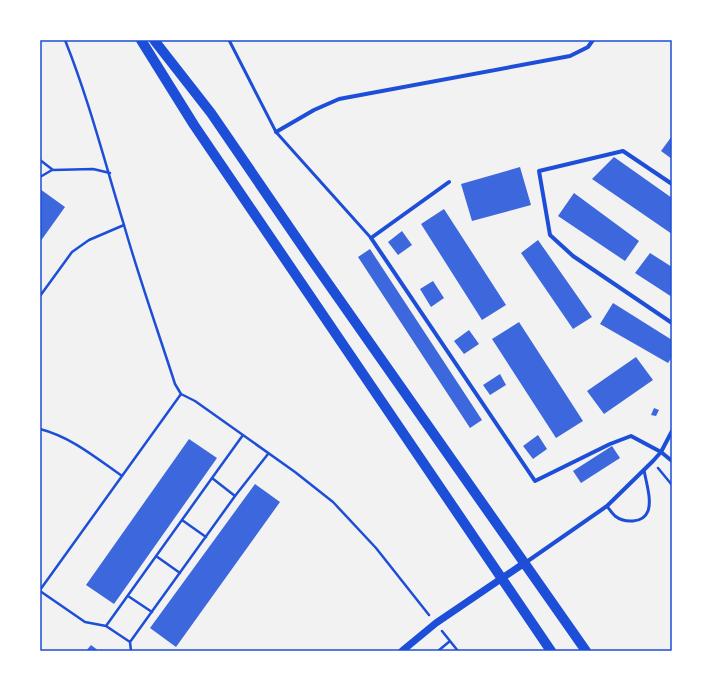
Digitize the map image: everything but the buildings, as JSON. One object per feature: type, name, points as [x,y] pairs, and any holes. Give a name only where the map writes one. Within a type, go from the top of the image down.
[{"type":"main road","points":[[141,40],[194,125],[501,580],[551,651]]},
{"type":"main road","points":[[154,40],[211,113],[523,564],[586,651]]},
{"type":"street","points":[[276,132],[314,110],[339,99],[570,56],[588,47],[593,40]]},
{"type":"street","points":[[672,184],[623,151],[539,171],[550,235],[573,256],[672,323]]},
{"type":"street","points":[[449,182],[371,238],[535,481],[610,444],[631,436],[661,452],[672,461]]},
{"type":"street","points":[[402,651],[436,623],[501,580],[607,506],[661,452],[672,431]]},
{"type":"lane","points":[[229,40],[276,132],[371,238]]},
{"type":"lane","points":[[607,506],[615,516],[625,521],[638,520],[645,515],[648,506],[644,470]]},
{"type":"path","points":[[64,40],[77,71],[110,173],[124,225],[174,384],[181,394],[195,401],[243,435],[321,492],[344,513],[376,548],[458,651]]},
{"type":"path","points":[[40,160],[52,170]]},
{"type":"path","points":[[40,177],[52,170],[93,169],[110,173]]},
{"type":"path","points":[[40,296],[72,252],[89,240],[124,225]]},
{"type":"path","points":[[130,642],[106,626],[85,622],[40,590],[181,394]]},
{"type":"path","points":[[40,429],[52,432],[73,442],[122,476]]},
{"type":"path","points":[[106,626],[243,435]]},
{"type":"path","points":[[131,651],[130,642],[235,496],[268,454]]},
{"type":"path","points":[[212,478],[235,496]]},
{"type":"path","points":[[182,520],[206,538]]},
{"type":"path","points":[[156,556],[180,573]]},
{"type":"path","points":[[128,596],[152,612]]},
{"type":"path","points":[[438,651],[450,641]]}]
